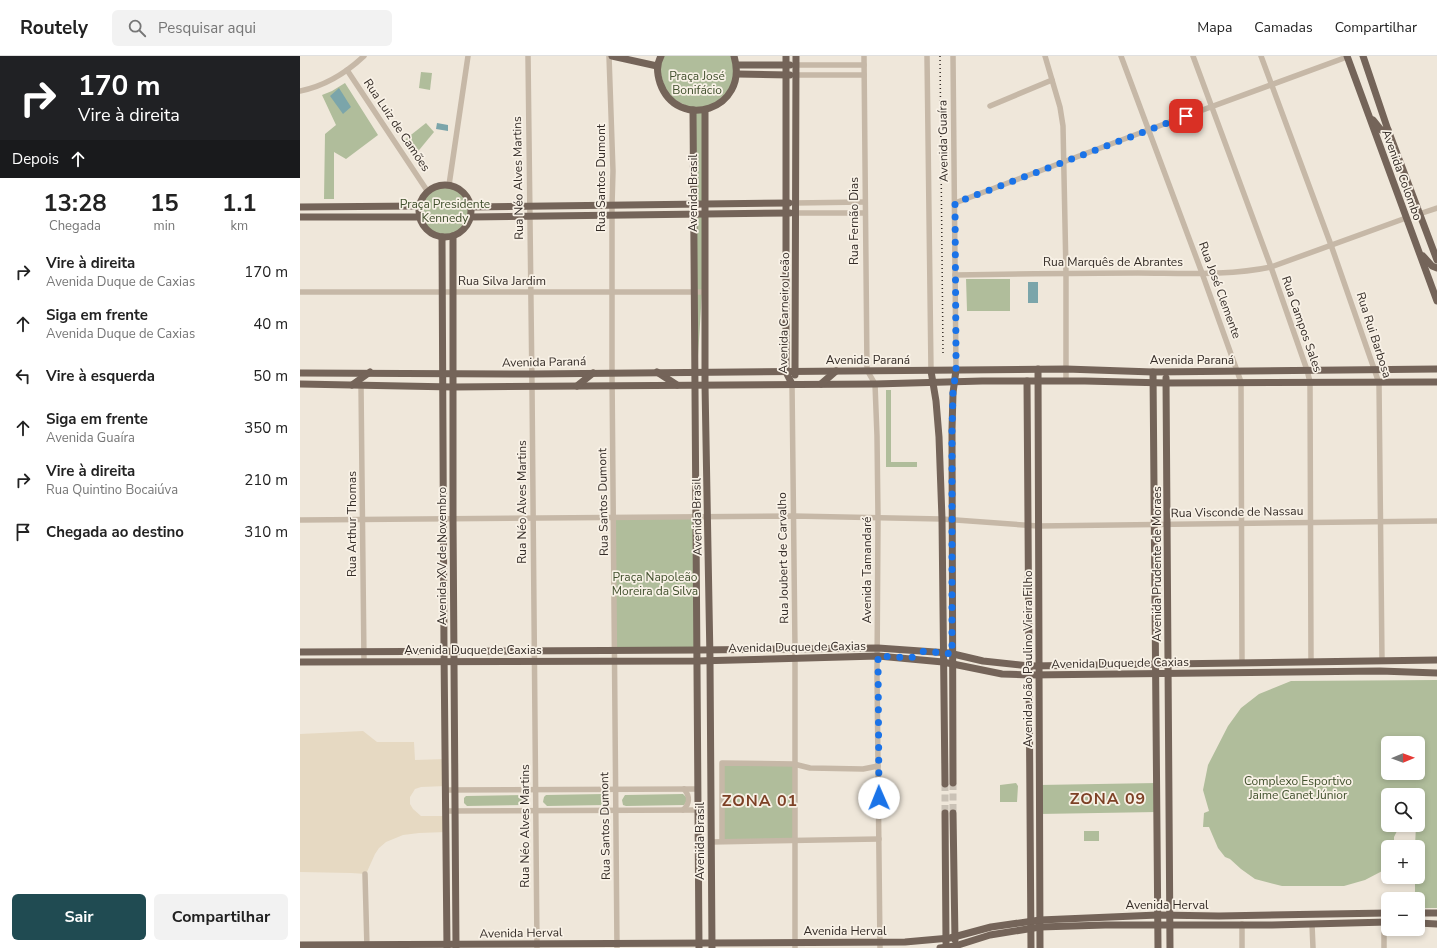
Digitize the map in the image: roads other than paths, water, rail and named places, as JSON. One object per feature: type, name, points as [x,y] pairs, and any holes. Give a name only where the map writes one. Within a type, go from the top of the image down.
[{"type":"main road","points":[[611,56],[657,66]]},
{"type":"main road","points":[[652,56],[660,57],[657,66],[662,88],[667,96],[674,103],[692,110],[704,110],[720,103],[726,97],[735,83],[737,74],[737,65],[734,56]]},
{"type":"main road","name":"Avenida Carneiro Leão","points":[[786,56],[786,372],[792,384]]},
{"type":"main road","name":"Avenida Carneiro Leão","points":[[792,384],[796,372],[796,56]]},
{"type":"main road","name":"Avenida Colombo","points":[[1363,56],[1388,130],[1437,260]]},
{"type":"main road","name":"Avenida Colombo","points":[[1347,57],[1437,301]]},
{"type":"main road","points":[[737,65],[796,65]]},
{"type":"main road","points":[[737,74],[796,75]]},
{"type":"main road","name":"Avenida Brasil","points":[[692,110],[698,945]]},
{"type":"main road","name":"Avenida Brasil","points":[[704,110],[705,385],[710,650],[711,945]]},
{"type":"main road","points":[[1368,114],[1377,127],[1381,130],[1388,130]]},
{"type":"main road","points":[[1378,144],[1388,144],[1402,166]]},
{"type":"main road","points":[[786,148],[796,148]]},
{"type":"main road","points":[[438,186],[449,186],[459,189],[467,197],[471,207],[470,217],[464,228],[453,236],[442,237],[430,232],[426,228],[420,217],[420,206],[422,200],[428,192],[438,186]]},
{"type":"main road","points":[[471,207],[796,203]]},
{"type":"main road","points":[[300,207],[420,206]]},
{"type":"main road","points":[[470,217],[796,213]]},
{"type":"main road","points":[[300,218],[420,217]]},
{"type":"main road","name":"Avenida XV de Novembro","points":[[453,236],[456,946]]},
{"type":"main road","name":"Avenida XV de Novembro","points":[[442,237],[447,946]]},
{"type":"main road","points":[[1417,248],[1427,262],[1437,268]]},
{"type":"main road","name":"Avenida Paraná","points":[[300,373],[371,372],[532,374],[705,371],[796,372],[1038,369],[1166,372],[1437,369]]},
{"type":"main road","name":"Avenida João Paulino Vieira Filho","points":[[1038,369],[1040,948]]},
{"type":"main road","points":[[898,370],[909,383]]},
{"type":"main road","points":[[953,784],[952,430],[956,370]]},
{"type":"main road","points":[[982,381],[994,370]]},
{"type":"main road","points":[[1085,381],[1102,370]]},
{"type":"main road","points":[[1324,382],[1340,370]]},
{"type":"main road","points":[[821,384],[836,371]]},
{"type":"main road","points":[[931,371],[936,401],[939,437],[942,519],[945,784]]},
{"type":"main road","points":[[1186,383],[1201,371]]},
{"type":"main road","points":[[1272,371],[1287,382]]},
{"type":"main road","points":[[352,385],[371,372]]},
{"type":"main road","points":[[658,372],[677,385]]},
{"type":"main road","points":[[751,372],[763,384]]},
{"type":"main road","name":"Avenida Prudente de Moraes","points":[[1153,372],[1158,948]]},
{"type":"main road","name":"Avenida Prudente de Moraes","points":[[1166,372],[1170,948]]},
{"type":"main road","points":[[324,373],[338,385]]},
{"type":"main road","points":[[577,386],[593,373]]},
{"type":"main road","points":[[474,374],[492,387]]},
{"type":"main road","name":"Avenida Paraná","points":[[300,384],[492,387],[875,384],[982,381],[1085,381],[1153,383],[1437,382]]},
{"type":"main road","name":"Avenida João Paulino Vieira Filho","points":[[1027,382],[1031,948]]},
{"type":"main road","points":[[751,659],[770,648]]},
{"type":"main road","points":[[827,648],[846,657]]},
{"type":"main road","name":"Avenida Duque de Caxias","points":[[300,652],[878,648],[952,654],[984,661],[1029,666],[1437,660]]},
{"type":"main road","points":[[564,661],[579,650]]},
{"type":"main road","points":[[648,650],[665,660]]},
{"type":"main road","points":[[488,651],[503,661]]},
{"type":"main road","points":[[911,658],[924,651]]},
{"type":"main road","points":[[318,652],[334,662]]},
{"type":"main road","points":[[404,661],[422,652]]},
{"type":"main road","name":"Avenida Duque de Caxias","points":[[300,662],[614,660],[696,661],[878,656],[943,662],[1002,674],[1029,675],[1380,672],[1437,673]]},
{"type":"main road","points":[[984,661],[1002,674]]},
{"type":"main road","points":[[945,813],[946,948]]},
{"type":"main road","points":[[954,813],[955,947]]},
{"type":"main road","name":"Avenida Herval","points":[[940,948],[955,947],[984,936],[1030,929],[1040,924],[1097,917],[1381,913]]},
{"type":"main road","points":[[1425,913],[1437,913]]},
{"type":"main road","points":[[1326,924],[1335,914]]},
{"type":"main road","points":[[1258,915],[1272,925]]},
{"type":"main road","points":[[1207,926],[1219,916]]},
{"type":"main road","points":[[1097,917],[1105,925]]},
{"type":"main road","name":"Avenida Herval","points":[[300,945],[537,946],[581,943],[617,945],[656,943],[711,945],[748,942],[795,945],[836,942],[880,945],[946,938],[991,927],[1030,921],[1040,924],[1207,926],[1242,924],[1272,925],[1381,922]]},
{"type":"main road","points":[[1425,923],[1437,924]]},
{"type":"main road","points":[[984,936],[991,927]]},
{"type":"main road","points":[[748,942],[758,948]]},
{"type":"main road","points":[[826,948],[836,942]]},
{"type":"main road","points":[[905,942],[913,948]]},
{"type":"main road","points":[[573,948],[581,943]]},
{"type":"main road","points":[[656,943],[665,948]]},
{"type":"street","points":[[300,91],[315,87],[331,80],[347,70],[364,56]]},
{"type":"street","points":[[449,186],[468,56]]},
{"type":"street","name":"Rua Néo Alves Martins","points":[[528,56],[537,946]]},
{"type":"street","name":"Rua Santos Dumont","points":[[611,56],[613,156],[612,386],[614,660],[617,810],[617,945]]},
{"type":"street","name":"Rua Fernão Dias","points":[[864,56],[866,370]]},
{"type":"street","points":[[927,56],[931,371]]},
{"type":"street","name":"Avenida Guaíra","points":[[953,56],[956,370]]},
{"type":"street","points":[[1045,56],[1062,116],[1066,273],[1066,381]]},
{"type":"street","name":"Rua José Clemente","points":[[1121,56],[1241,382],[1242,662]]},
{"type":"street","name":"Rua Campos Sales","points":[[1193,56],[1271,267],[1310,382],[1311,662]]},
{"type":"street","name":"Rua Rui Barbosa","points":[[1261,56],[1331,245],[1376,370],[1379,383],[1382,661]]},
{"type":"street","points":[[955,203],[1211,106],[1347,57]]},
{"type":"street","points":[[796,65],[864,65]]},
{"type":"street","name":"Rua Luiz de Camões","points":[[347,70],[428,192]]},
{"type":"street","points":[[796,75],[864,75]]},
{"type":"street","points":[[990,106],[1052,80]]},
{"type":"street","points":[[796,203],[864,202]]},
{"type":"street","points":[[1419,214],[1437,208]]},
{"type":"street","points":[[796,213],[864,213]]},
{"type":"street","name":"Rua Marquês de Abrantes","points":[[955,275],[1202,273],[1256,270],[1271,267],[1406,218]]},
{"type":"street","name":"Rua Silva Jardim","points":[[300,292],[705,292]]},
{"type":"street","points":[[866,370],[875,384]]},
{"type":"street","name":"Rua Joubert de Carvalho","points":[[792,384],[795,945]]},
{"type":"street","name":"Avenida Tamandaré","points":[[875,384],[878,517],[880,945]]},
{"type":"street","name":"Rua Arthur Thomas","points":[[362,385],[364,662]]},
{"type":"street","name":"Rua Visconde de Nassau","points":[[300,520],[793,516],[952,519],[1038,526],[1437,521]]},
{"type":"street","points":[[722,841],[722,763],[794,764],[810,768],[863,769],[878,766]]},
{"type":"street","points":[[683,810],[687,806],[688,799],[687,793],[684,789]]},
{"type":"street","points":[[446,790],[698,789]]},
{"type":"street","points":[[446,811],[698,810]]},
{"type":"street","points":[[711,842],[879,839]]},
{"type":"street","points":[[365,874],[367,946]]},
{"type":"street","points":[[1242,924],[1242,948]]},
{"type":"street","points":[[1312,924],[1312,948]]},
{"type":"street","points":[[1384,948],[1385,936]]},
{"type":"water","points":[[339,88],[351,107],[343,114],[330,96]]},
{"type":"water","points":[[437,123],[448,125],[448,131],[436,129]]},
{"type":"water","points":[[1028,282],[1038,282],[1038,303],[1028,303]]},
{"type":"tunnel","points":[[953,783],[953,813]]},
{"type":"tunnel","points":[[945,784],[945,813]]},
{"type":"railway","points":[[940,56],[943,353]]},
{"type":"district","name":"ZONA 09","points":[[1108,799]]},
{"type":"district","name":"ZONA 01","points":[[760,801]]},
{"type":"park label","name":"Praça José Bonifácio","points":[[697,83]]},
{"type":"park label","name":"Praça Presidente Kennedy","points":[[445,211]]},
{"type":"park label","name":"Praça Napoleão Moreira da Silva","points":[[655,584]]},
{"type":"park label","name":"Complexo Esportivo Jaime Canet Júnior","points":[[1298,788]]}]
